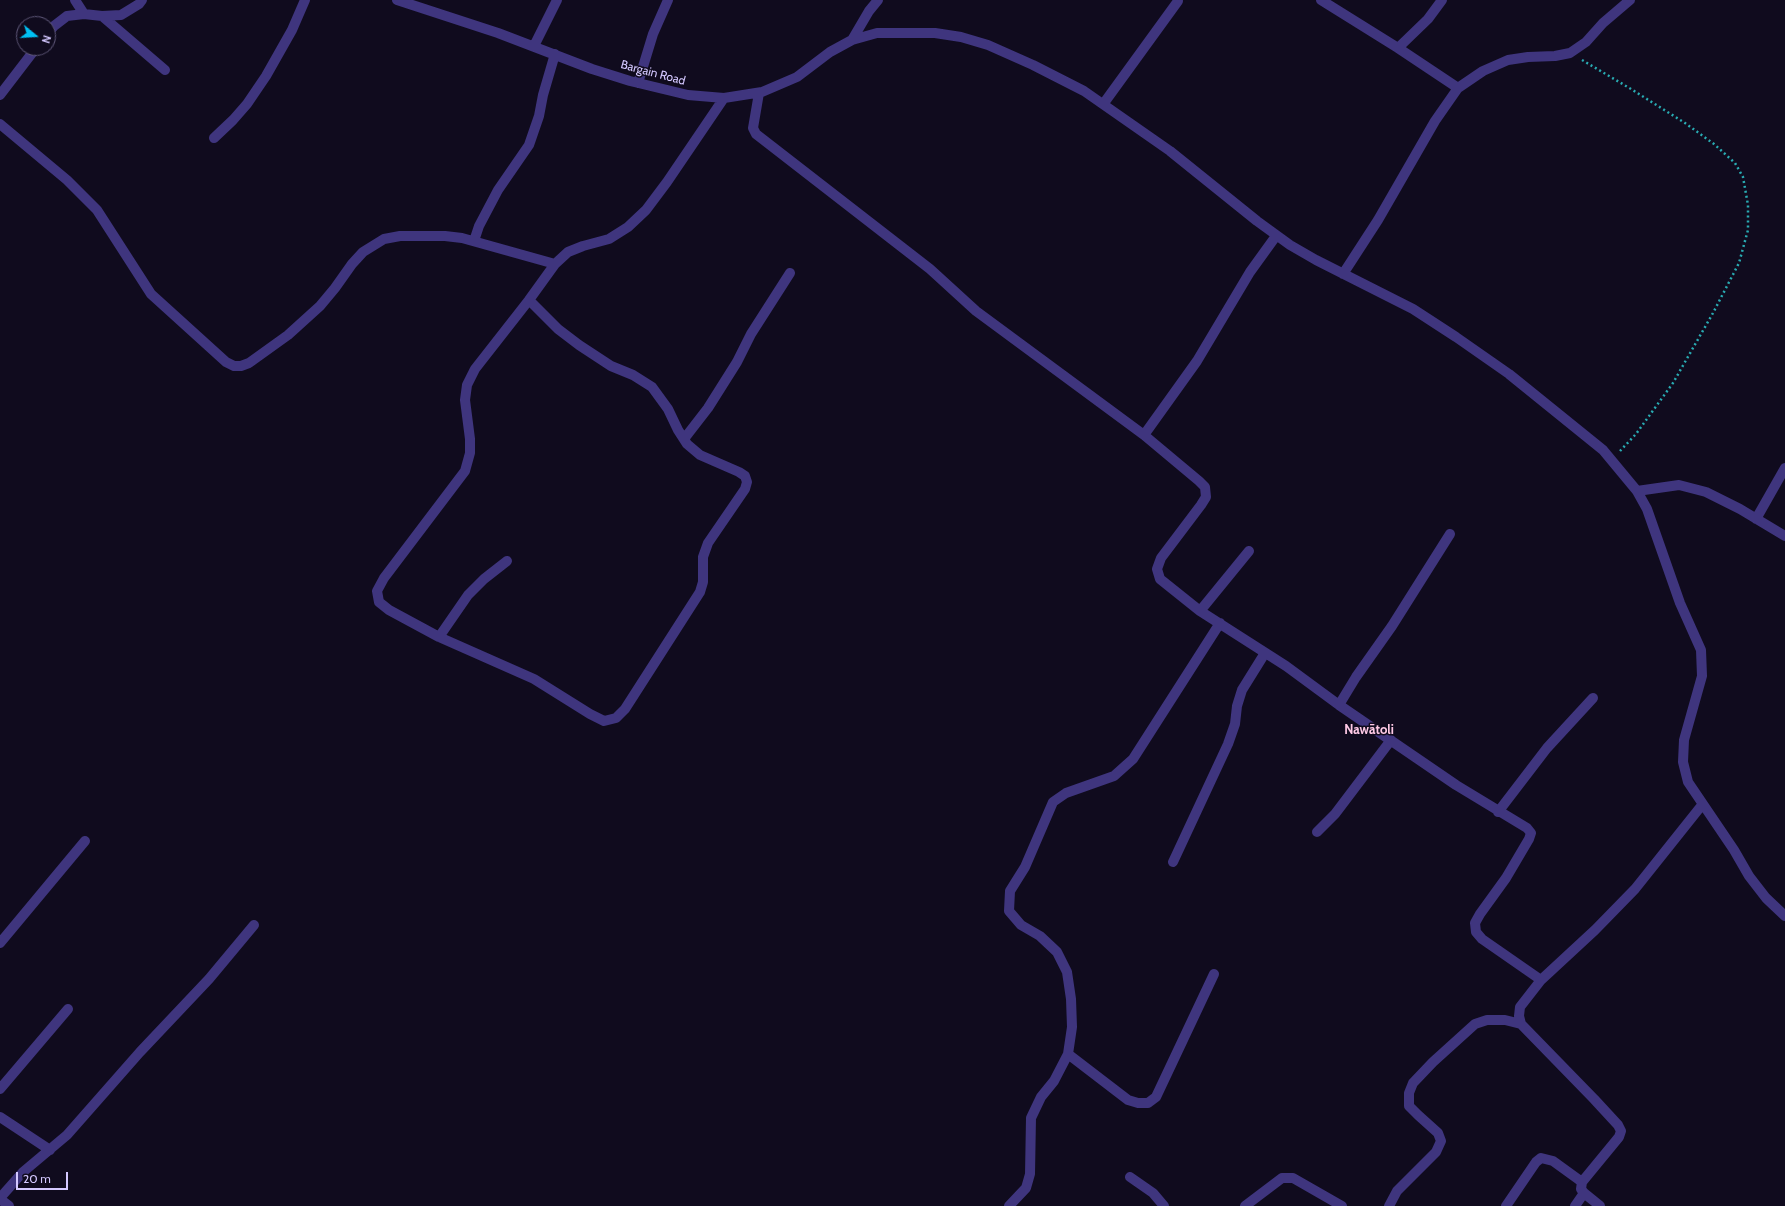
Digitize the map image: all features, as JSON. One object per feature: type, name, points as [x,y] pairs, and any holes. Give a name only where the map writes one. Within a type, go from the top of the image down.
[{"type":"street","points":[[75,0],[84,14]]},
{"type":"street","points":[[56,24],[67,16],[84,14],[102,16],[121,15],[140,4],[142,0]]},
{"type":"street","points":[[214,138],[247,104],[266,76],[292,30],[306,0]]},
{"type":"street","name":"Bargain Road","points":[[397,0],[446,15],[534,46],[592,69],[638,83],[688,95],[724,98],[759,93],[797,77],[830,52],[852,40],[877,33],[935,33],[961,37],[988,45],[1033,65],[1084,91],[1170,152],[1276,236],[1316,260],[1413,309],[1456,336],[1509,374],[1603,450],[1637,490],[1647,509],[1680,602],[1701,650],[1702,676],[1684,740],[1683,762],[1688,782],[1702,805],[1734,850],[1749,876],[1766,898],[1785,916]]},
{"type":"street","points":[[534,46],[557,0]]},
{"type":"street","points":[[638,83],[654,34],[668,0]]},
{"type":"street","points":[[852,40],[869,11],[878,0]]},
{"type":"street","points":[[1321,0],[1398,48],[1458,88]]},
{"type":"street","points":[[1398,48],[1428,19],[1442,0]]},
{"type":"street","points":[[1343,274],[1378,220],[1435,121],[1458,88],[1483,71],[1508,60],[1528,57],[1555,56],[1570,53],[1586,42],[1603,23],[1630,0]]},
{"type":"street","points":[[1104,104],[1178,1]]},
{"type":"street","points":[[102,16],[164,70]]},
{"type":"street","points":[[474,240],[479,226],[498,190],[530,145],[539,116],[542,95],[555,54]]},
{"type":"street","points":[[0,94],[30,56]]},
{"type":"street","points":[[759,93],[753,128],[756,134],[930,269],[976,311],[1144,435],[1199,480],[1205,487],[1206,497],[1201,505],[1160,558],[1157,569],[1160,579],[1200,611],[1265,653],[1339,705],[1498,812],[1520,824],[1531,833],[1529,839],[1509,872],[1475,923],[1476,932],[1482,940],[1541,980]]},
{"type":"street","points":[[529,300],[558,329],[579,345],[611,366],[643,380],[652,387],[668,410],[684,439],[700,455],[739,472],[745,476],[747,482],[745,489],[708,543],[704,557],[700,592],[625,708],[616,718],[604,720],[590,714],[534,679],[439,637],[389,610],[379,602],[377,591],[384,578],[465,471],[470,453],[470,439],[465,400],[467,385],[475,369],[529,300],[554,264],[568,252],[609,239],[628,227],[646,210],[667,182],[724,98]]},
{"type":"street","points":[[0,124],[67,180],[97,210],[151,294],[226,362],[234,366],[241,366],[249,362],[288,335],[320,306],[336,288],[352,264],[363,252],[378,241],[384,239],[400,236],[444,236],[474,240],[554,264]]},
{"type":"street","points":[[1144,435],[1197,361],[1250,272],[1276,236]]},
{"type":"street","points":[[684,439],[708,408],[737,362],[751,334],[790,273]]},
{"type":"street","points":[[1756,519],[1785,468]]},
{"type":"street","points":[[1637,490],[1679,485],[1706,492],[1785,536]]},
{"type":"street","points":[[1339,705],[1356,677],[1392,626],[1450,534]]},
{"type":"street","points":[[1200,611],[1249,551]]},
{"type":"street","points":[[439,637],[468,595],[484,579],[506,561]]},
{"type":"street","points":[[1009,1206],[1026,1188],[1030,1174],[1030,1118],[1041,1097],[1054,1081],[1068,1054],[1072,1027],[1071,999],[1067,972],[1057,952],[1040,936],[1021,925],[1009,912],[1010,891],[1025,867],[1053,802],[1066,793],[1114,776],[1133,759],[1220,624]]},
{"type":"street","points":[[1173,862],[1228,744],[1235,724],[1237,706],[1242,690],[1265,653]]},
{"type":"street","points":[[1498,812],[1547,748],[1593,698]]},
{"type":"street","points":[[1317,832],[1344,803],[1391,740]]},
{"type":"street","points":[[1520,1024],[1520,1007],[1541,980],[1595,930],[1634,889],[1702,805]]},
{"type":"street","points":[[0,943],[85,841]]},
{"type":"street","points":[[9,1206],[0,1198],[23,1172],[67,1135],[140,1052],[209,979],[254,925]]},
{"type":"street","points":[[1068,1054],[1128,1100],[1138,1103],[1148,1103],[1156,1097],[1214,974]]},
{"type":"street","points":[[0,1089],[68,1008]]},
{"type":"street","points":[[1389,1206],[1397,1191],[1436,1152],[1441,1141],[1438,1133],[1409,1106],[1408,1093],[1413,1083],[1433,1062],[1475,1024],[1487,1020],[1505,1020],[1520,1024],[1618,1125],[1621,1131],[1619,1138],[1582,1182],[1581,1189],[1584,1194],[1600,1206]]},
{"type":"street","points":[[0,1117],[50,1150]]},
{"type":"street","points":[[1506,1206],[1536,1162],[1541,1158],[1553,1161],[1582,1182]]},
{"type":"street","points":[[1130,1177],[1153,1193],[1164,1206]]},
{"type":"street","points":[[1245,1206],[1282,1178],[1293,1178],[1300,1181],[1342,1206]]},
{"type":"street","points":[[1575,1206],[1584,1194]]},
{"type":"path","points":[[1570,53],[1632,89],[1685,123],[1714,144],[1735,164],[1743,177],[1748,205],[1748,230],[1738,262],[1713,313],[1672,383],[1636,434],[1612,460]]},
{"type":"district","name":"Nawātoli","points":[[1369,730]]}]
